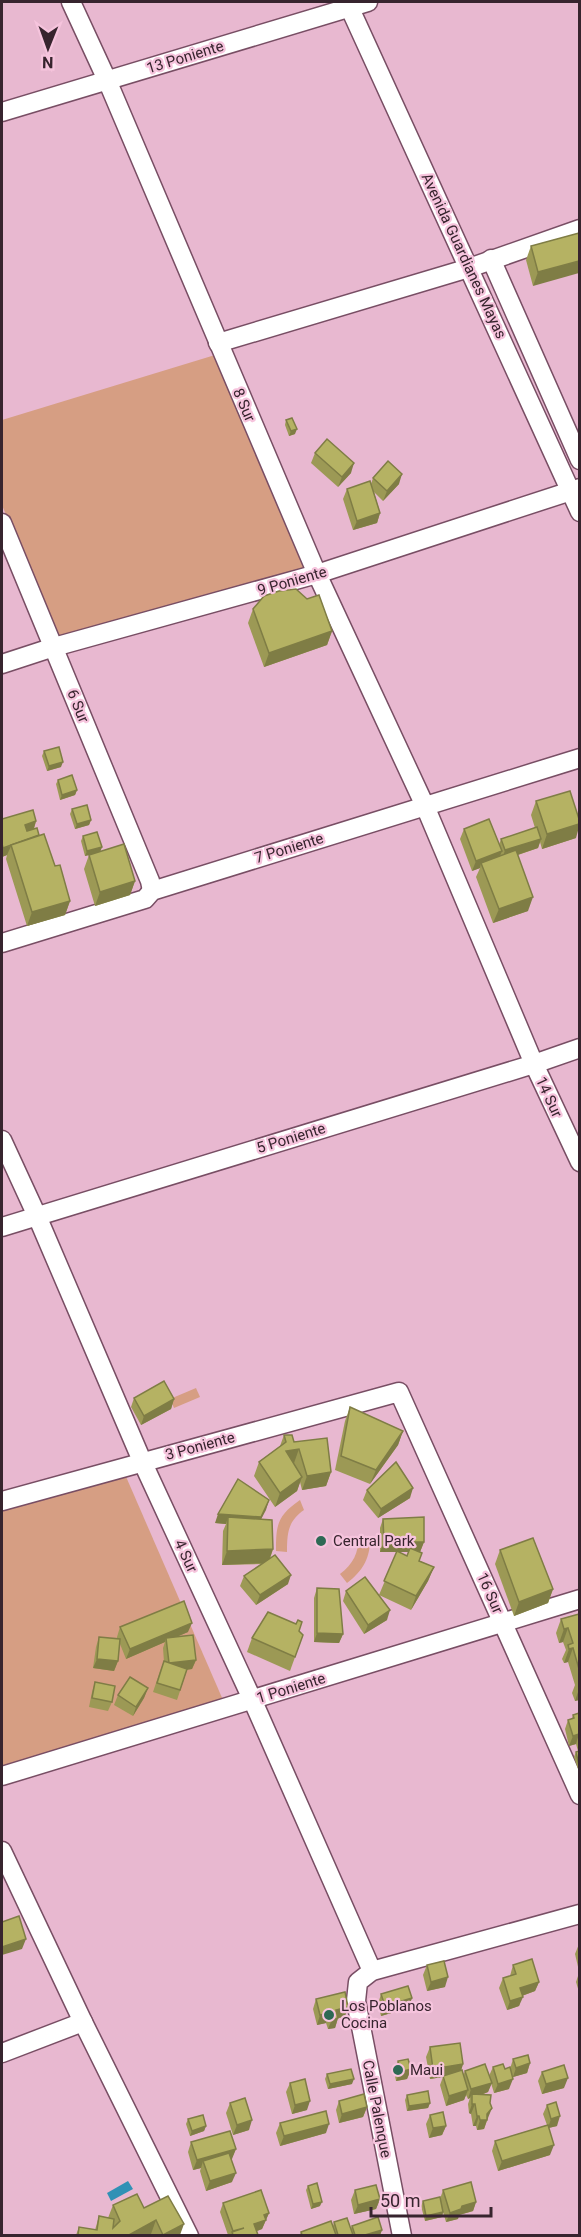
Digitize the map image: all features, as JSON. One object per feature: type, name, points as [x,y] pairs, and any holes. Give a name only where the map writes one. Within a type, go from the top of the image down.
[{"type":"street","name":"8 Sur","points":[[71,2],[107,80],[317,574],[425,806]]},
{"type":"street","name":"13 Poniente","points":[[2,112],[349,4],[368,2]]},
{"type":"street","name":"Avenida Guardianes Mayas","points":[[349,4],[469,268],[575,489],[579,512]]},
{"type":"street","points":[[218,344],[469,268],[579,229]]},
{"type":"street","points":[[491,259],[579,460]]},
{"type":"street","name":"9 Poniente","points":[[2,664],[54,647],[317,574],[575,489]]},
{"type":"street","name":"6 Sur","points":[[2,523],[150,881],[152,891]]},
{"type":"street","name":"7 Poniente","points":[[2,943],[145,899],[152,891],[579,758]]},
{"type":"street","name":"14 Sur","points":[[425,806],[534,1064],[579,1162]]},
{"type":"street","name":"5 Poniente","points":[[2,1227],[534,1064],[579,1048]]},
{"type":"street","name":"4 Sur","points":[[2,1140],[142,1461],[252,1700],[365,1977]]},
{"type":"street","name":"3 Poniente","points":[[2,1501],[399,1392]]},
{"type":"street","name":"16 Sur","points":[[399,1392],[579,1795]]},
{"type":"street","name":"1 Poniente","points":[[2,1776],[579,1599]]},
{"type":"street","points":[[2,1851],[83,2022],[189,2235]]},
{"type":"street","points":[[365,1977],[579,1914]]},
{"type":"street","name":"Calle Palenque","points":[[365,1977],[356,2001],[402,2235]]},
{"type":"street","points":[[2,2053],[83,2022]]},
{"type":"shaded area","points":[[215,355],[309,571],[57,641],[2,505],[2,420]]},
{"type":"shaded area","points":[[196,1388],[200,1397],[174,1408],[170,1399]]},
{"type":"shaded area","points":[[124,1472],[223,1700],[2,1770],[2,1510]]},
{"type":"shaded area","points":[[300,1500],[304,1510],[289,1528],[287,1552],[276,1551],[279,1522],[282,1516]]},
{"type":"shaded area","points":[[370,1536],[365,1563],[347,1583],[340,1574],[354,1558],[358,1537]]},
{"type":"water","points":[[128,2181],[133,2189],[111,2201],[107,2193]]},
{"type":"building","points":[[579,233],[579,261],[538,272],[531,246]]},
{"type":"building","points":[[292,418],[297,429],[291,431],[286,420]]},
{"type":"building","points":[[327,439],[354,463],[342,477],[315,453]]},
{"type":"building","points":[[388,461],[402,474],[387,491],[373,478]]},
{"type":"building","points":[[370,481],[380,513],[357,521],[347,489]]},
{"type":"building","points":[[296,589],[307,599],[319,595],[332,631],[269,653],[253,609],[264,596]]},
{"type":"building","points":[[59,747],[63,762],[49,766],[44,751]]},
{"type":"building","points":[[72,775],[77,790],[62,795],[58,780]]},
{"type":"building","points":[[570,791],[579,824],[547,834],[536,801]]},
{"type":"building","points":[[87,805],[91,820],[77,824],[72,809]]},
{"type":"building","points":[[33,810],[36,821],[25,825],[27,831],[37,828],[39,835],[3,848],[2,819]]},
{"type":"building","points":[[489,819],[502,851],[476,861],[464,829]]},
{"type":"building","points":[[537,827],[541,839],[505,850],[501,839]]},
{"type":"building","points":[[97,832],[102,847],[87,851],[83,836]]},
{"type":"building","points":[[44,834],[55,866],[60,865],[70,901],[32,912],[11,845]]},
{"type":"building","points":[[124,844],[135,881],[100,892],[89,855]]},
{"type":"building","points":[[516,850],[533,897],[499,909],[481,863]]},
{"type":"building","points":[[164,1381],[174,1399],[144,1416],[134,1398]]},
{"type":"building","points":[[350,1407],[403,1431],[376,1470],[341,1456]]},
{"type":"building","points":[[284,1435],[292,1435],[294,1442],[327,1438],[331,1472],[307,1476],[299,1449],[286,1451],[302,1477],[280,1493],[259,1462],[286,1442]]},
{"type":"building","points":[[396,1462],[413,1488],[381,1509],[367,1490]]},
{"type":"building","points":[[238,1479],[269,1500],[261,1517],[218,1514]]},
{"type":"building","points":[[228,1517],[272,1520],[273,1549],[227,1551]]},
{"type":"building","points":[[424,1517],[424,1542],[384,1542],[383,1519]]},
{"type":"building","points":[[533,1538],[553,1589],[519,1602],[500,1550]]},
{"type":"building","points":[[410,1548],[422,1553],[419,1561],[434,1567],[416,1596],[384,1581],[397,1551],[407,1556]]},
{"type":"building","points":[[275,1555],[291,1575],[260,1595],[244,1576]]},
{"type":"building","points":[[365,1577],[390,1610],[368,1625],[346,1591]]},
{"type":"building","points":[[317,1588],[339,1589],[343,1634],[317,1633]]},
{"type":"building","points":[[184,1601],[192,1623],[130,1649],[120,1627]]},
{"type":"building","points":[[268,1612],[296,1624],[298,1620],[302,1622],[299,1631],[303,1635],[295,1657],[252,1638]]},
{"type":"building","points":[[579,1614],[579,1669],[573,1648],[569,1649],[568,1645],[573,1643],[568,1628],[564,1629],[561,1619]]},
{"type":"building","points":[[193,1635],[196,1660],[169,1663],[166,1638]]},
{"type":"building","points":[[99,1637],[120,1639],[118,1661],[97,1659]]},
{"type":"building","points":[[164,1661],[187,1669],[180,1690],[157,1683]]},
{"type":"building","points":[[130,1677],[148,1688],[136,1707],[118,1695]]},
{"type":"building","points":[[95,1682],[115,1686],[112,1702],[92,1698]]},
{"type":"building","points":[[579,1713],[579,1734],[573,1736],[568,1720]]},
{"type":"building","points":[[19,1916],[26,1939],[2,1947],[2,1922]]},
{"type":"building","points":[[532,1959],[539,1982],[520,1988],[523,1997],[510,2001],[503,1978],[516,1974],[513,1965]]},
{"type":"building","points":[[444,1961],[448,1977],[431,1982],[427,1965]]},
{"type":"building","points":[[408,1986],[412,1998],[385,2006],[381,1994]]},
{"type":"building","points":[[345,1992],[348,2007],[336,2010],[338,2018],[331,2020],[330,2013],[320,2015],[316,1999]]},
{"type":"building","points":[[460,2043],[463,2064],[433,2069],[430,2047]]},
{"type":"building","points":[[528,2055],[530,2063],[516,2068],[513,2059]]},
{"type":"building","points":[[408,2059],[411,2069],[400,2072],[398,2061]]},
{"type":"building","points":[[485,2064],[492,2083],[471,2089],[465,2071]]},
{"type":"building","points":[[503,2064],[505,2069],[510,2067],[513,2079],[498,2084],[493,2067]]},
{"type":"building","points":[[564,2065],[568,2078],[546,2084],[542,2072]]},
{"type":"building","points":[[351,2069],[354,2079],[330,2084],[327,2074]]},
{"type":"building","points":[[462,2070],[468,2090],[449,2096],[443,2076]]},
{"type":"building","points":[[305,2079],[310,2101],[295,2105],[290,2083]]},
{"type":"building","points":[[428,2091],[430,2103],[409,2106],[407,2095]]},
{"type":"building","points":[[364,2094],[367,2107],[342,2114],[339,2101]]},
{"type":"building","points":[[472,2094],[491,2095],[492,2108],[487,2114],[487,2120],[480,2120],[477,2116],[475,2104],[472,2104]]},
{"type":"building","points":[[245,2098],[252,2120],[237,2125],[230,2103]]},
{"type":"building","points":[[556,2102],[560,2116],[551,2119],[547,2105]]},
{"type":"building","points":[[326,2111],[329,2124],[284,2136],[280,2123]]},
{"type":"building","points":[[443,2112],[446,2126],[433,2128],[430,2115]]},
{"type":"building","points":[[203,2115],[206,2126],[192,2131],[188,2119]]},
{"type":"building","points":[[548,2125],[554,2145],[502,2161],[495,2141]]},
{"type":"building","points":[[230,2131],[236,2149],[197,2160],[191,2142]]},
{"type":"building","points":[[229,2153],[236,2173],[210,2181],[203,2161]]},
{"type":"building","points":[[471,2182],[476,2202],[450,2213],[443,2190]]},
{"type":"building","points":[[317,2183],[322,2202],[313,2204],[308,2186]]},
{"type":"building","points":[[376,2185],[380,2199],[358,2205],[355,2190]]},
{"type":"building","points":[[261,2190],[269,2213],[264,2215],[266,2220],[254,2224],[258,2235],[233,2235],[232,2232],[244,2228],[233,2231],[223,2203]]},
{"type":"building","points":[[137,2194],[144,2208],[168,2196],[184,2224],[163,2235],[156,2220],[129,2235],[78,2235],[79,2227],[97,2230],[99,2216],[114,2219],[113,2228],[120,2221],[113,2205]]},
{"type":"building","points":[[440,2197],[443,2212],[426,2216],[423,2201]]},
{"type":"building","points":[[378,2217],[382,2230],[365,2235],[355,2235],[352,2226]]},
{"type":"building","points":[[347,2218],[353,2235],[338,2235],[334,2222]]},
{"type":"building","points":[[331,2221],[336,2235],[302,2235],[301,2232]]},
{"type":"place","name":"Central Park","points":[[321,1541]]},
{"type":"place","name":"Los Poblanos Cocina","points":[[329,2015]]},
{"type":"place","name":"Maui","points":[[398,2070]]}]
